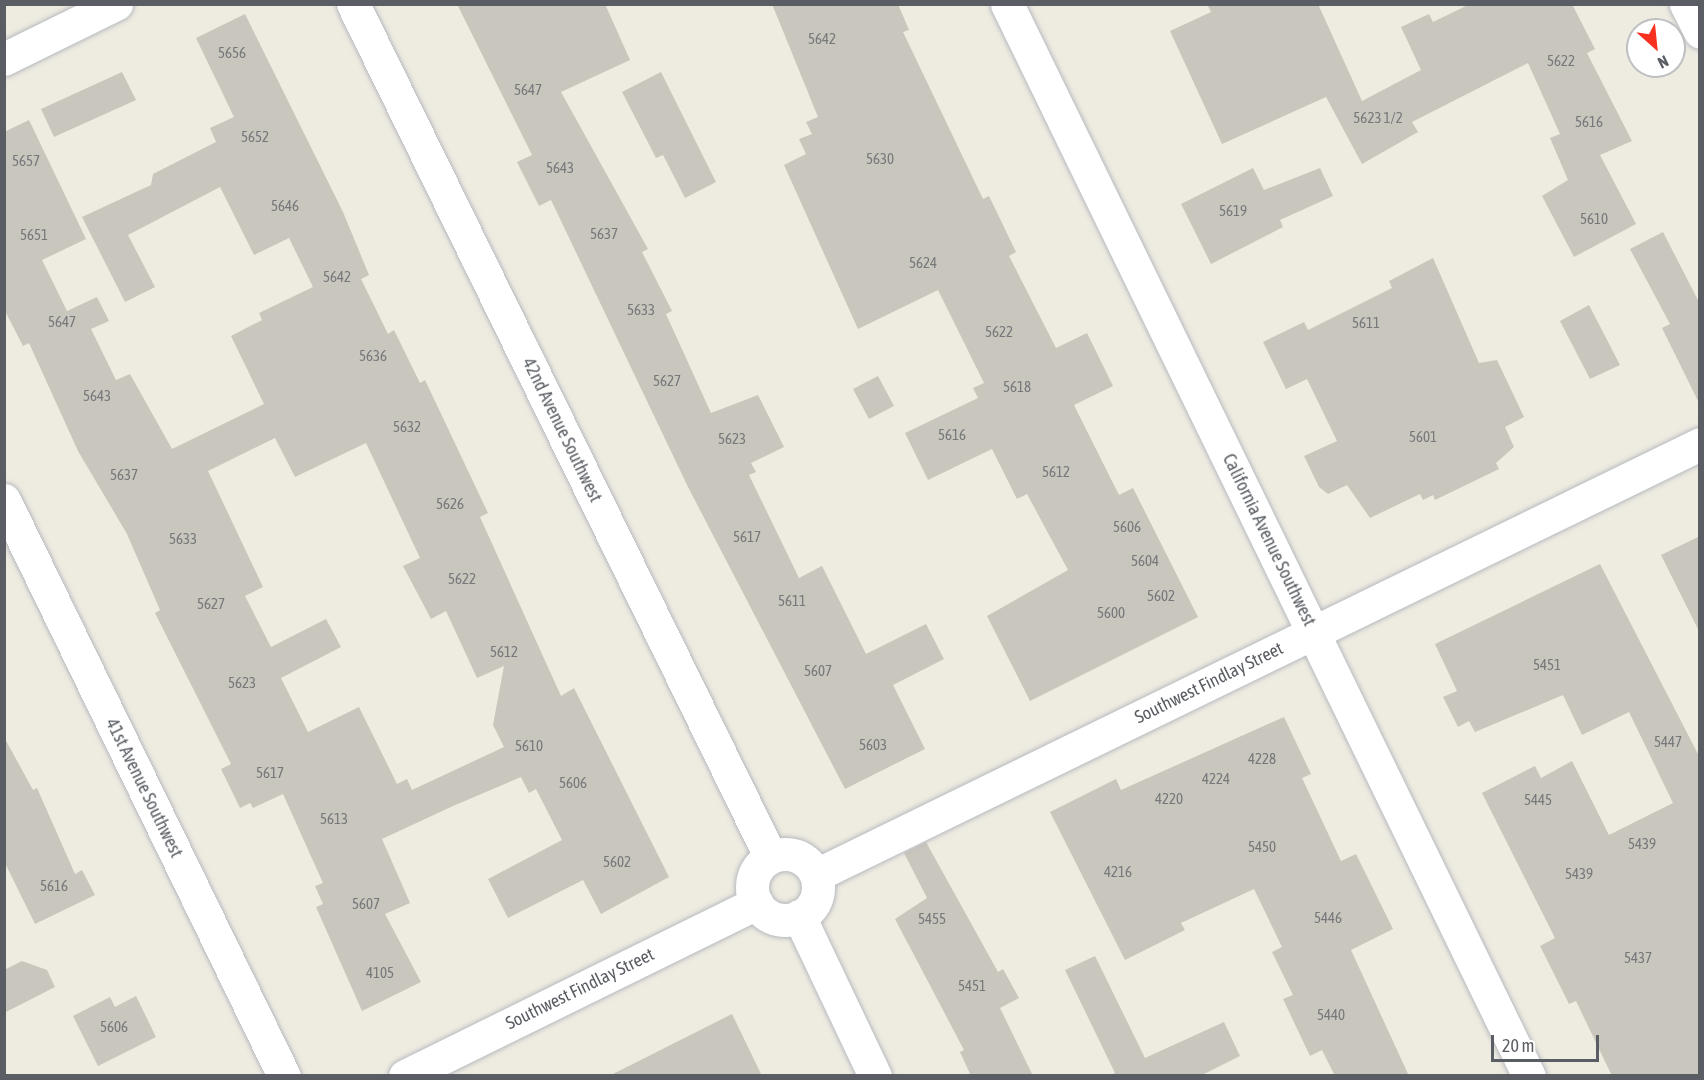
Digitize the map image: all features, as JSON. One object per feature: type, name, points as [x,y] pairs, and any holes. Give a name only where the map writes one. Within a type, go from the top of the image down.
[{"type":"street","points":[[4,59],[116,4]]},
{"type":"street","name":"42nd Avenue Southwest","points":[[353,4],[770,856]]},
{"type":"street","name":"California Avenue Southwest","points":[[1007,4],[1529,1076]]},
{"type":"street","points":[[1686,4],[1700,32]]},
{"type":"street","name":"Southwest Findlay Street","points":[[816,874],[1700,444]]},
{"type":"street","name":"41st Avenue Southwest","points":[[4,501],[284,1076]]},
{"type":"street","points":[[770,856],[801,858],[816,874],[816,897],[799,916],[774,918],[757,903],[754,876],[770,856]]},
{"type":"street","name":"Southwest Findlay Street","points":[[405,1076],[757,903]]},
{"type":"street","points":[[799,916],[875,1076]]},
{"type":"building","points":[[457,4],[605,4],[630,60],[561,92],[648,249],[642,252],[672,311],[666,314],[711,413],[758,395],[784,447],[751,463],[756,472],[749,475],[799,578],[822,566],[866,654],[926,624],[944,659],[893,685],[925,749],[845,789],[688,487],[551,200],[539,206],[517,162],[532,155]]},
{"type":"building","points":[[772,4],[898,4],[909,30],[903,32],[983,199],[989,196],[1016,252],[1009,256],[1056,348],[1087,333],[1113,386],[1074,405],[1119,495],[1133,488],[1198,617],[1030,701],[987,616],[1068,570],[1027,494],[1017,499],[992,449],[928,480],[905,433],[978,398],[973,388],[984,383],[938,290],[858,329],[784,165],[806,154],[799,139],[812,134],[806,122],[818,117]]},
{"type":"building","points":[[1207,4],[1318,4],[1362,101],[1421,70],[1401,27],[1429,14],[1433,22],[1470,4],[1572,4],[1595,49],[1587,53],[1632,141],[1600,155],[1636,224],[1574,257],[1542,196],[1568,180],[1550,138],[1560,134],[1528,63],[1412,122],[1418,132],[1362,164],[1326,97],[1222,144],[1170,31],[1211,12]]},
{"type":"building","points":[[245,14],[343,212],[369,275],[361,279],[388,334],[394,330],[420,383],[425,380],[488,513],[480,517],[561,696],[574,688],[669,877],[601,914],[583,880],[508,918],[488,879],[562,840],[536,789],[529,793],[521,777],[453,806],[382,839],[410,903],[385,914],[421,982],[362,1011],[316,907],[323,904],[315,886],[323,883],[283,794],[253,808],[250,803],[240,808],[221,769],[231,764],[155,613],[160,610],[127,534],[78,451],[29,343],[23,346],[4,309],[4,132],[29,120],[86,239],[42,260],[67,311],[97,297],[109,321],[91,329],[116,380],[130,374],[172,449],[264,404],[231,336],[262,320],[259,313],[313,287],[289,238],[254,255],[220,187],[128,235],[155,287],[125,302],[82,217],[151,185],[153,174],[216,142],[210,128],[234,117],[196,38]],"holes":[[[275,438],[295,477],[366,443],[420,558],[403,566],[431,619],[446,611],[477,678],[504,666],[493,725],[504,747],[412,790],[407,779],[397,784],[359,707],[308,732],[281,678],[341,647],[326,619],[271,647],[245,596],[263,587],[208,471]]]},
{"type":"building","points":[[122,72],[136,100],[54,137],[41,109]]},
{"type":"building","points":[[661,72],[716,182],[685,198],[663,155],[656,158],[622,92]]},
{"type":"building","points":[[1253,168],[1264,190],[1320,168],[1333,196],[1280,220],[1283,227],[1211,264],[1181,204]]},
{"type":"building","points":[[1663,232],[1700,304],[1700,405],[1662,328],[1670,324],[1630,249]]},
{"type":"building","points":[[1433,258],[1479,363],[1497,360],[1524,417],[1505,427],[1514,447],[1496,463],[1499,469],[1435,500],[1433,495],[1423,500],[1420,494],[1370,518],[1347,485],[1328,494],[1319,487],[1304,456],[1337,441],[1307,379],[1286,389],[1263,342],[1304,322],[1308,330],[1392,288],[1389,281]]},
{"type":"building","points":[[1589,305],[1620,365],[1590,379],[1560,321]]},
{"type":"building","points":[[878,376],[894,406],[869,419],[853,389]]},
{"type":"building","points":[[1700,536],[1700,633],[1661,555]]},
{"type":"building","points":[[1600,564],[1700,758],[1700,1076],[1612,1076],[1576,1001],[1569,1004],[1540,946],[1555,938],[1482,793],[1535,766],[1541,778],[1572,761],[1609,835],[1673,803],[1629,712],[1582,735],[1563,695],[1475,732],[1469,721],[1458,727],[1443,697],[1457,691],[1435,644]]},
{"type":"building","points":[[1284,717],[1311,774],[1302,778],[1341,861],[1356,854],[1393,929],[1351,950],[1409,1076],[1335,1076],[1322,1050],[1310,1056],[1283,999],[1293,995],[1272,952],[1282,947],[1254,889],[1181,923],[1185,930],[1125,960],[1050,812],[1116,779],[1121,790]]},
{"type":"building","points":[[4,737],[33,790],[37,788],[75,874],[82,870],[95,895],[35,924],[4,861]]},
{"type":"building","points":[[926,842],[998,972],[1003,969],[1019,998],[1000,1008],[1033,1076],[971,1076],[960,1052],[964,1050],[895,919],[927,898],[904,853]]},
{"type":"building","points":[[1095,956],[1145,1058],[1224,1022],[1240,1056],[1200,1076],[1109,1076],[1115,1073],[1065,970]]},
{"type":"building","points":[[22,961],[47,970],[55,987],[4,1013],[4,970]]},
{"type":"building","points":[[136,996],[156,1037],[98,1066],[73,1016],[110,997],[115,1007]]},
{"type":"building","points":[[732,1014],[762,1076],[609,1076]]}]
